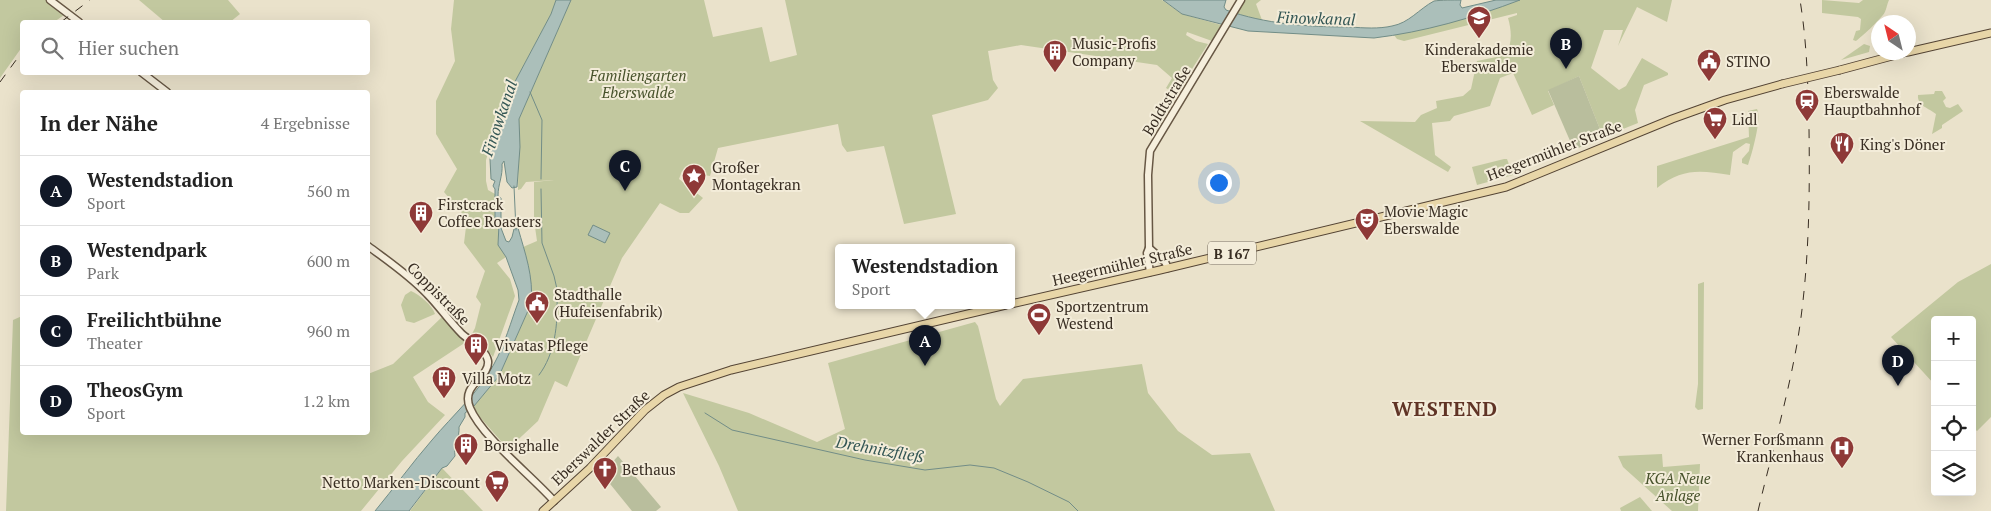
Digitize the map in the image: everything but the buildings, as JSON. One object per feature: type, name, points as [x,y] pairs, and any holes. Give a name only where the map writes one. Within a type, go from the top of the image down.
[{"type":"main road","points":[[50,0],[76,20]]},
{"type":"main road","name":"Boldtstraße","points":[[1150,272],[1147,253],[1149,248],[1148,175],[1150,152],[1241,0]]},
{"type":"main road","name":"B 167","points":[[1916,50],[1991,33]]},
{"type":"main road","name":"Heegermühler Straße","points":[[1015,303],[1506,187],[1672,119],[1725,100],[1878,60]]},
{"type":"main road","points":[[146,75],[164,90]]},
{"type":"main road","name":"Coppistraße","points":[[370,248],[421,288],[462,334],[484,352],[488,362],[485,371],[471,388],[468,396],[472,411],[487,432],[554,501]]},
{"type":"main road","points":[[1149,248],[1166,262],[1168,268]]},
{"type":"main road","name":"Eberswalder Straße","points":[[543,511],[590,468],[644,410],[664,394],[679,387],[731,370],[989,309]]},
{"type":"green space","points":[[0,0],[50,0],[67,13],[57,20],[20,20],[20,50],[0,78]]},
{"type":"green space","points":[[139,0],[228,0],[240,14],[232,20],[163,20]]},
{"type":"green space","points":[[454,0],[556,0],[551,14],[502,106],[486,160],[488,190],[495,194],[495,221],[499,224],[498,244],[506,257],[497,263],[510,279],[515,296],[493,357],[485,347],[471,336],[481,304],[476,297],[485,271],[464,243],[467,219],[444,192],[457,169],[436,134],[436,101],[455,61],[451,29]]},
{"type":"green space","name":"Familiengarten Eberswalde","points":[[571,0],[704,0],[713,37],[762,27],[770,62],[797,55],[785,0],[1162,0],[1182,14],[1221,25],[1212,41],[1187,32],[1186,35],[1196,41],[1208,44],[1176,94],[1166,88],[1172,78],[1157,65],[1021,45],[988,51],[993,80],[998,88],[988,100],[932,115],[956,214],[904,224],[884,146],[847,152],[842,145],[838,124],[718,148],[710,176],[682,171],[679,179],[703,198],[689,213],[680,213],[660,203],[622,258],[567,387],[555,381],[538,421],[508,449],[478,415],[474,406],[499,376],[531,304],[530,275],[523,247],[537,241],[534,220],[534,182],[554,180],[526,182],[518,190],[519,119]]},
{"type":"green space","points":[[1245,0],[1261,0],[1256,4],[1262,20],[1237,14]]},
{"type":"green space","points":[[1520,0],[1672,0],[1667,22],[1637,7],[1618,46],[1623,30],[1604,30],[1591,68],[1619,90],[1626,86],[1642,58],[1668,73],[1668,75],[1644,85],[1635,110],[1638,123],[1603,137],[1579,76],[1548,91],[1554,105],[1532,115],[1513,73],[1500,78],[1490,106],[1454,116],[1450,121],[1432,123],[1435,155],[1451,167],[1448,172],[1360,121],[1415,122],[1421,115],[1437,108],[1436,101],[1463,96],[1471,89],[1477,61],[1506,55],[1511,37],[1508,18],[1517,15],[1517,13],[1404,41],[1397,39],[1394,35],[1484,13]]},
{"type":"green space","points":[[1822,0],[1859,3],[1863,0],[1889,0],[1883,15],[1871,15],[1871,27],[1856,41],[1853,40],[1856,31],[1860,30],[1861,19],[1858,17],[1822,13]]},
{"type":"green space","points":[[1864,44],[1870,46],[1869,52],[1841,60]]},
{"type":"green space","points":[[1579,76],[1603,137],[1574,150],[1548,90]]},
{"type":"green space","points":[[1935,91],[1942,91],[1946,98],[1943,101],[1946,107],[1950,108],[1958,104],[1963,111],[1932,134],[1936,114],[1919,102],[1918,95],[1934,94]]},
{"type":"green space","points":[[1757,109],[1757,128],[1748,165],[1742,163],[1742,159],[1749,151],[1750,144],[1746,143],[1733,152],[1730,175],[1692,172],[1666,181],[1657,188],[1657,166],[1749,137],[1748,111]]},
{"type":"green space","points":[[1507,159],[1513,175],[1477,185],[1472,167]]},
{"type":"green space","points":[[1991,264],[1991,417],[1977,431],[1976,316],[1931,316],[1931,381],[1891,337],[1958,282]]},
{"type":"green space","points":[[1704,282],[1703,409],[1698,410],[1695,407],[1698,384],[1698,284]]},
{"type":"green space","points":[[411,291],[425,301],[435,314],[414,323],[406,321],[401,305],[405,295]]},
{"type":"green space","points":[[20,317],[20,435],[370,435],[370,373],[393,364],[442,317],[466,342],[413,377],[428,402],[445,415],[402,461],[361,511],[6,511],[13,320]]},
{"type":"green space","points":[[975,322],[978,326],[996,399],[1000,406],[1023,379],[1142,364],[1148,393],[1178,431],[1212,455],[1250,453],[1275,511],[738,511],[719,466],[683,393],[749,413],[817,442],[845,429],[828,363]]},
{"type":"green space","name":"KGA Neue Anlage","points":[[1662,454],[1663,467],[1700,464],[1698,511],[1672,511],[1623,467],[1618,456]]},
{"type":"green space","points":[[618,456],[661,507],[656,511],[632,511],[602,474]]},
{"type":"green space","points":[[442,468],[483,511],[410,511]]},
{"type":"green space","points":[[1640,497],[1652,511],[1621,511],[1620,508]]},
{"type":"water","name":"Finowkanal","points":[[556,0],[571,0],[519,119],[520,147],[517,187],[512,188],[507,182],[504,161],[498,192],[498,196],[501,198],[501,228],[506,241],[509,242],[514,229],[518,228],[530,275],[531,304],[499,376],[474,406],[465,413],[465,417],[459,427],[455,456],[447,466],[442,468],[409,511],[375,511],[481,384],[498,356],[508,332],[519,300],[518,290],[506,257],[498,245],[499,224],[495,221],[495,189],[493,186],[495,181],[491,179],[491,143],[502,106],[551,14]]},
{"type":"water","points":[[1163,0],[1226,0],[1224,7],[1226,10],[1271,22],[1371,28],[1398,24],[1409,19],[1434,1],[1461,0],[1460,5],[1462,8],[1496,0],[1520,0],[1448,24],[1374,38],[1248,31],[1182,14]]},
{"type":"water","points":[[593,225],[610,233],[605,243],[588,235]]},
{"type":"waterway","points":[[530,92],[542,120],[541,179]]},
{"type":"waterway","points":[[514,186],[516,230]]},
{"type":"waterway","name":"Drehnitzfließ","points":[[541,189],[542,243],[557,289]]},
{"type":"waterway","name":"Drehnitzfließ","points":[[539,375],[549,358],[552,348],[557,318],[557,299]]},
{"type":"waterway","name":"Drehnitzfließ","points":[[705,413],[732,430],[865,460],[925,470],[970,465],[994,468],[1069,502],[1078,511]]},
{"type":"railway","points":[[64,20],[90,0]]},
{"type":"railway","points":[[1758,511],[1793,365],[1804,291],[1808,237],[1809,113],[1806,48],[1800,0]]},
{"type":"railway","points":[[0,82],[20,55]]},
{"type":"place","name":"Kinderakademie Eberswalde","points":[[1479,39]]},
{"type":"place","name":"Westendpark","points":[[1566,69]]},
{"type":"place","name":"Music-Profis Company","points":[[1055,73]]},
{"type":"place","name":"STINO","points":[[1709,82]]},
{"type":"place","name":"Eberswalde Hauptbahnhof","points":[[1807,122]]},
{"type":"place","name":"Lidl","points":[[1715,140]]},
{"type":"place","name":"King's Döner","points":[[1842,165]]},
{"type":"place","name":"Freilichtbühne","points":[[625,191]]},
{"type":"place","name":"Großer Montagekran","points":[[694,197]]},
{"type":"place","name":"Firstcrack Coffee Roasters","points":[[421,234]]},
{"type":"place","name":"Movie Magic Eberswalde","points":[[1367,241]]},
{"type":"place","name":"Stadthalle (Hufeisenfabrik)","points":[[537,324]]},
{"type":"place","name":"Sportzentrum Westend","points":[[1039,336]]},
{"type":"place","name":"Vivatas Pflege","points":[[476,366]]},
{"type":"place","name":"Westendstadion","points":[[925,366]]},
{"type":"place","name":"TheosGym","points":[[1898,386]]},
{"type":"place","name":"Villa Motz","points":[[444,399]]},
{"type":"place","name":"Borsighalle","points":[[466,466]]},
{"type":"place","name":"Werner Forßmann Krankenhaus","points":[[1842,469]]},
{"type":"place","name":"Bethaus","points":[[605,490]]},
{"type":"place","name":"Netto Marken-Discount","points":[[497,503]]},
{"type":"district","name":"WESTEND","points":[[1445,408]]}]
